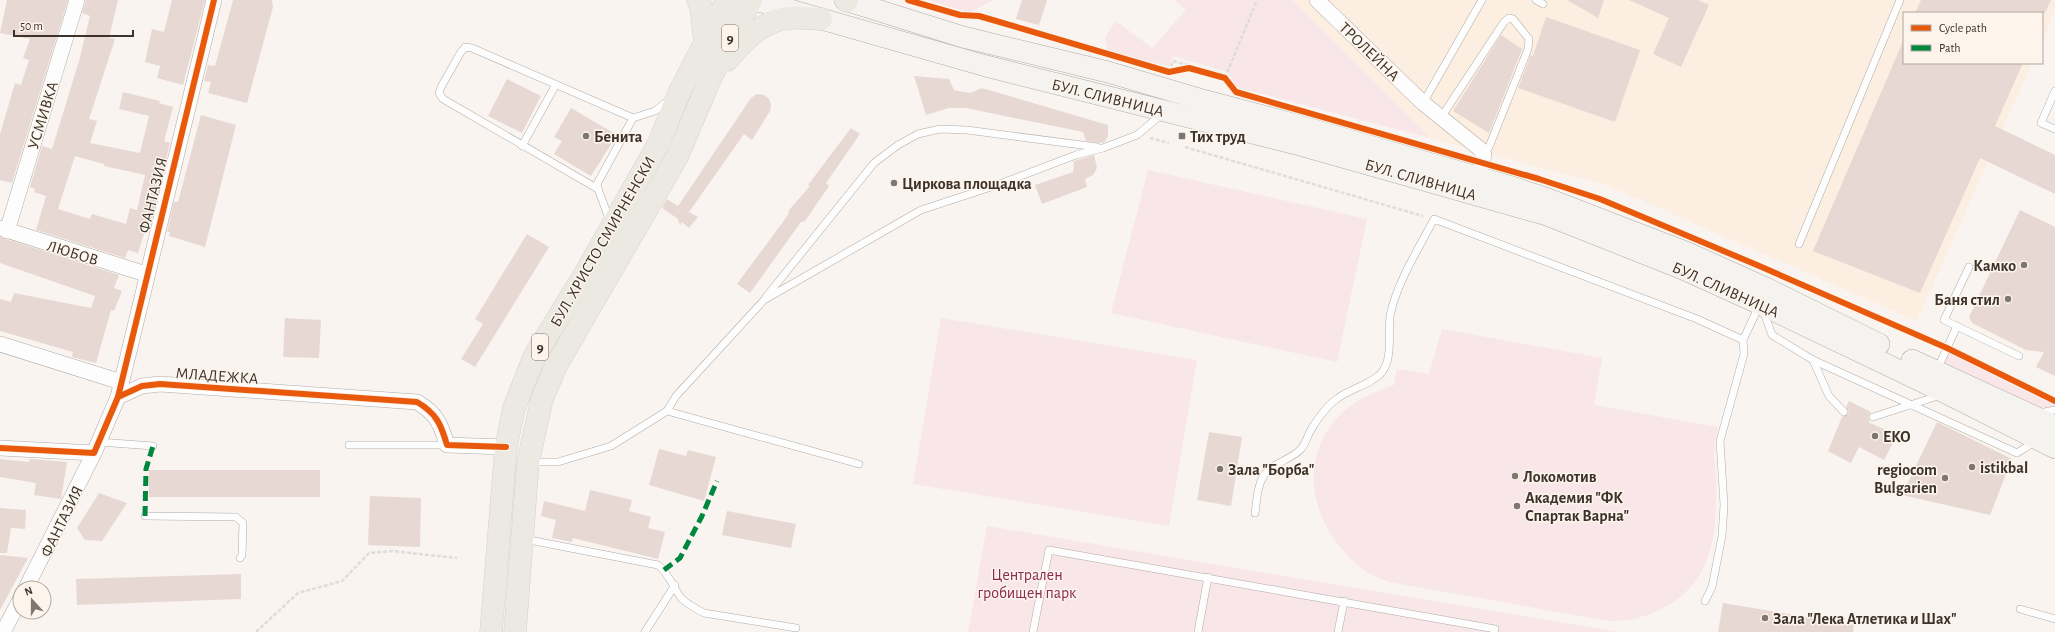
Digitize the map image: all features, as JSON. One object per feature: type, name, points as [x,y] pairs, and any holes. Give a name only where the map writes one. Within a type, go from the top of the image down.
[{"type":"main road","points":[[698,0],[701,7],[705,42]]},
{"type":"main road","name":"БУЛ. ХРИСТО СМИРНЕНСКИ","points":[[491,632],[506,447],[514,408],[534,357],[612,226],[659,143],[680,90],[727,0]]},
{"type":"main road","name":"БУЛ. ХРИСТО СМИРНЕНСКИ","points":[[515,632],[528,462],[542,399],[556,366],[677,157],[711,77],[751,0]]},
{"type":"main road","name":"БУЛ. СЛИВНИЦА","points":[[755,0],[986,66],[1296,144],[1547,215],[1683,269],[1946,393],[2050,438]]},
{"type":"main road","name":"БУЛ. СЛИВНИЦА","points":[[846,0],[963,37],[1108,72],[1206,101],[1301,126],[1478,177],[1585,212],[1688,253],[1768,289],[1936,371],[2031,415],[2050,438]]},
{"type":"main road","points":[[711,77],[741,45],[765,26],[789,18],[821,19]]},
{"type":"street","name":"УСМИВКА","points":[[3,230],[77,0]]},
{"type":"street","name":"ФАНТАЗИЯ","points":[[119,390],[146,274],[214,0]]},
{"type":"street","name":"ТРОЛЕЙНА","points":[[1317,0],[1423,103],[1442,116],[1480,149],[1483,154]]},
{"type":"street","points":[[1478,177],[1483,154]]},
{"type":"street","name":"ЛЮБОВ","points":[[3,230],[146,274]]},
{"type":"street","points":[[0,344],[119,390],[96,448],[0,448]]},
{"type":"street","name":"МЛАДЕЖКА","points":[[119,390],[160,384],[417,402],[429,408],[437,418],[447,445]]},
{"type":"street","points":[[447,445],[506,447]]},
{"type":"street","name":"ФАНТАЗИЯ","points":[[30,580],[96,448]]},
{"type":"street","points":[[2,630],[12,613]]},
{"type":"lane","points":[[1423,103],[1482,0]]},
{"type":"lane","points":[[1536,0],[1543,4]]},
{"type":"lane","points":[[1799,244],[1900,0]]},
{"type":"lane","points":[[1442,116],[1504,22],[1509,18],[1512,19],[1529,39],[1528,50],[1489,147],[1483,154]]},
{"type":"lane","points":[[598,189],[443,99],[439,93],[440,87],[460,52],[465,47],[472,48],[555,86],[633,118],[655,111],[680,90]]},
{"type":"lane","points":[[522,146],[555,86]]},
{"type":"lane","points":[[2055,91],[2041,123],[2055,129]]},
{"type":"lane","points":[[764,300],[921,210],[994,186],[1076,155],[1103,148],[1138,135],[1165,112]]},
{"type":"lane","points":[[612,226],[597,184],[633,118]]},
{"type":"lane","points":[[528,462],[558,462],[612,446],[667,411],[676,396],[764,300],[874,163],[898,145],[918,134],[940,129],[967,130],[1103,148]]},
{"type":"lane","points":[[1255,513],[1259,484],[1265,473],[1293,456],[1302,448],[1322,413],[1336,399],[1352,388],[1377,378],[1383,371],[1387,361],[1390,316],[1394,301],[1434,219],[1697,319],[1722,332],[1743,340]]},
{"type":"lane","points":[[1969,267],[1944,320],[2020,356]]},
{"type":"lane","points":[[1705,601],[1712,586],[1722,536],[1724,505],[1720,442],[1744,354],[1743,340],[1760,304]]},
{"type":"lane","points":[[1760,304],[1772,335],[1813,360],[1910,405],[2017,453],[2050,438]]},
{"type":"lane","points":[[1936,371],[1957,326]]},
{"type":"lane","points":[[1813,360],[1830,396],[1844,412]]},
{"type":"lane","points":[[1873,417],[1946,393]]},
{"type":"lane","points":[[2031,415],[2055,410]]},
{"type":"lane","points":[[667,411],[859,464]]},
{"type":"lane","points":[[349,446],[447,445]]},
{"type":"lane","points":[[96,448],[152,446]]},
{"type":"lane","points":[[145,516],[236,517],[243,523],[242,555],[240,558]]},
{"type":"lane","points":[[522,538],[658,565],[675,585],[681,598],[691,606],[704,612],[796,628]]},
{"type":"lane","points":[[1034,632],[1049,550],[1344,601],[1495,629],[1494,632]]},
{"type":"lane","points":[[1198,632],[1208,577]]},
{"type":"lane","points":[[644,632],[675,585]]},
{"type":"lane","points":[[1338,632],[1344,601]]},
{"type":"lane","points":[[2020,609],[2055,619]]},
{"type":"path","points":[[1227,78],[1257,0]]},
{"type":"path","points":[[1176,71],[1173,61],[1195,66]]},
{"type":"path","points":[[1162,70],[1176,71],[1189,68],[1227,78]]},
{"type":"path","points":[[1207,70],[1227,78]]},
{"type":"path","points":[[1151,138],[1169,143]]},
{"type":"path","points":[[1185,147],[1434,219]]},
{"type":"path","points":[[256,632],[298,593],[342,581],[369,553],[392,551],[457,558]]},
{"type":"shaded area","points":[[1287,0],[2055,0],[2055,11],[2043,39],[2043,12],[1903,12],[1903,64],[2032,64],[1917,321],[1606,185],[1430,138]]},
{"type":"green space","points":[[928,0],[993,0],[969,13]]},
{"type":"green space","points":[[1175,0],[1292,0],[1430,138],[1236,87],[1228,72],[1173,56],[1169,67],[1108,51],[1105,37],[1116,21],[1152,48],[1186,10]]},
{"type":"green space","points":[[1148,170],[1367,219],[1337,362],[1111,313]]},
{"type":"green space","points":[[941,318],[1197,360],[1169,526],[913,484]]},
{"type":"green space","name":"Локомотив","points":[[1442,329],[1602,358],[1594,405],[1718,427],[1714,451],[1716,475],[1715,526],[1708,558],[1692,586],[1671,604],[1646,616],[1628,620],[1609,621],[1389,582],[1367,572],[1349,557],[1334,539],[1323,520],[1316,499],[1314,477],[1316,456],[1325,435],[1339,416],[1358,401],[1394,385],[1397,369],[1429,374]]},
{"type":"green space","points":[[1947,348],[2055,401],[2055,410],[2044,412],[1940,363]]},
{"type":"green space","name":"Централен гробищен парк","points":[[987,526],[1618,632],[968,632]]},
{"type":"building","points":[[7,0],[68,0],[12,183],[0,180],[0,134],[15,83],[21,85],[29,60],[23,58],[30,39],[0,33]]},
{"type":"building","points":[[86,0],[118,0],[109,38],[115,39],[89,119],[97,121],[90,143],[140,153],[149,116],[119,109],[123,92],[160,101],[159,103],[173,107],[164,141],[170,143],[150,227],[146,227],[138,253],[128,250],[125,258],[36,230],[46,196],[34,192],[35,189],[30,187],[42,146],[52,149],[79,61],[90,16],[82,13]],"holes":[[[75,156],[104,164],[104,166],[145,175],[137,210],[130,208],[126,224],[92,214],[90,219],[58,209]]]},
{"type":"building","points":[[172,0],[205,0],[183,85],[157,78],[160,66],[145,62],[152,29],[164,32]]},
{"type":"building","points":[[233,0],[272,0],[273,7],[247,103],[208,93],[211,82],[204,81],[208,65],[215,66]]},
{"type":"building","points":[[1022,0],[1047,0],[1039,25],[1016,19]]},
{"type":"building","points":[[1567,0],[1604,0],[1598,18]]},
{"type":"building","points":[[1629,0],[1698,0],[1709,5],[1681,67],[1653,54],[1669,18]]},
{"type":"building","points":[[1921,0],[2051,0],[2045,13],[1915,12]]},
{"type":"building","points":[[1546,17],[1640,50],[1615,122],[1518,88],[1531,55],[1533,56]]},
{"type":"building","points":[[1501,35],[1522,49],[1489,133],[1453,111]]},
{"type":"building","points":[[1903,41],[1903,64],[2023,64],[1995,126],[2055,155],[2055,194],[1980,158],[1920,293],[1813,251]]},
{"type":"building","points":[[914,76],[949,79],[954,90],[970,93],[982,88],[1108,125],[1108,136],[1105,142],[1100,143],[1086,141],[1083,132],[966,108],[949,108],[926,115]]},
{"type":"building","points":[[507,79],[541,96],[522,133],[488,116]]},
{"type":"building","points":[[757,94],[764,95],[769,99],[771,105],[770,111],[752,140],[744,134],[689,212],[698,217],[689,228],[682,222],[680,225],[678,219],[662,208],[667,199],[678,206],[751,98]]},
{"type":"building","name":"Бенита","points":[[571,108],[617,135],[591,176],[554,154],[562,141],[554,137]]},
{"type":"building","points":[[201,115],[236,125],[205,247],[169,236],[170,232],[167,232],[174,202],[178,202]]},
{"type":"building","points":[[851,128],[860,134],[826,183],[829,186],[805,221],[801,222],[750,293],[737,284],[788,215],[789,210],[810,186],[808,185]]},
{"type":"building","points":[[1094,155],[1097,168],[1093,175],[1085,179],[1087,187],[1042,204],[1035,185],[1073,172],[1074,161]]},
{"type":"building","name":"Камко","points":[[2020,210],[2055,227],[2055,376],[2036,367],[2044,352],[2026,350],[1972,323],[1969,317]]},
{"type":"building","points":[[527,234],[549,247],[475,367],[461,359],[483,324],[475,319]]},
{"type":"building","points":[[0,237],[119,275],[114,288],[122,291],[114,311],[111,310],[96,363],[72,357],[73,352],[0,331],[0,299],[11,302],[14,293],[91,308],[95,296],[0,263]]},
{"type":"building","points":[[285,318],[321,320],[319,358],[283,357]]},
{"type":"building","points":[[1849,401],[1871,412],[1868,416],[1870,423],[1897,435],[1884,460],[1859,447],[1851,463],[1828,451],[1842,417],[1849,414],[1846,407]]},
{"type":"building","points":[[1937,422],[2012,459],[1990,515],[1902,495]]},
{"type":"building","name":"Зала \"Борба\"","points":[[1209,432],[1242,437],[1231,506],[1197,500]]},
{"type":"building","points":[[659,449],[686,456],[688,450],[716,457],[704,501],[649,485]]},
{"type":"building","points":[[0,459],[29,462],[30,459],[67,462],[61,499],[34,495],[36,483],[0,477]]},
{"type":"building","points":[[149,470],[320,470],[320,497],[149,497]]},
{"type":"building","points":[[590,490],[632,500],[629,511],[651,517],[648,528],[665,532],[658,559],[573,538],[572,542],[552,538],[556,520],[541,516],[544,501],[585,511]]},
{"type":"building","points":[[99,493],[127,503],[102,541],[85,540],[77,528]]},
{"type":"building","points":[[370,496],[421,498],[420,547],[368,545]]},
{"type":"building","points":[[0,508],[26,510],[25,529],[11,528],[7,553],[0,553]]},
{"type":"building","points":[[727,511],[796,524],[791,548],[722,535]]},
{"type":"building","points":[[0,555],[28,558],[16,580],[12,580],[12,588],[0,610]]},
{"type":"building","points":[[241,574],[241,599],[77,605],[76,579]]},
{"type":"building","name":"Зала \"Лека Атлетика и Шах\"","points":[[1723,603],[1854,625],[1853,632],[1718,632]]},
{"type":"marked path","points":[[145,516],[146,469],[153,446]]},
{"type":"marked path","points":[[664,570],[680,558],[702,516],[717,481]]},
{"type":"cycle path","points":[[118,397],[214,0]]},
{"type":"cycle path","points":[[908,0],[960,15],[979,16],[1169,72],[1189,68],[1225,78],[1236,92],[1539,179],[1600,199],[1757,265],[1947,348],[2055,401]]},
{"type":"cycle path","points":[[0,448],[94,453],[118,397],[142,386],[160,384],[417,402],[429,410],[437,420],[447,445],[506,447]]},
{"type":"place","name":"Бенита","points":[[586,136]]},
{"type":"place","name":"Тих труд","points":[[1182,136]]},
{"type":"place","name":"Циркова площадка","points":[[894,183]]},
{"type":"place","name":"Камко","points":[[2024,265]]},
{"type":"place","name":"Баня стил","points":[[2008,299]]},
{"type":"place","name":"EKO","points":[[1875,436]]},
{"type":"place","name":"istikbal","points":[[1972,467]]},
{"type":"place","name":"Зала \"Борба\"","points":[[1220,469]]},
{"type":"place","name":"Локомотив","points":[[1515,476]]},
{"type":"place","name":"regiocom Bulgarien","points":[[1945,478]]},
{"type":"place","name":"Академия \"ФК Спартак Варна\"","points":[[1517,506]]},
{"type":"place","name":"Зала \"Лека Атлетика и Шах\"","points":[[1765,618]]}]
